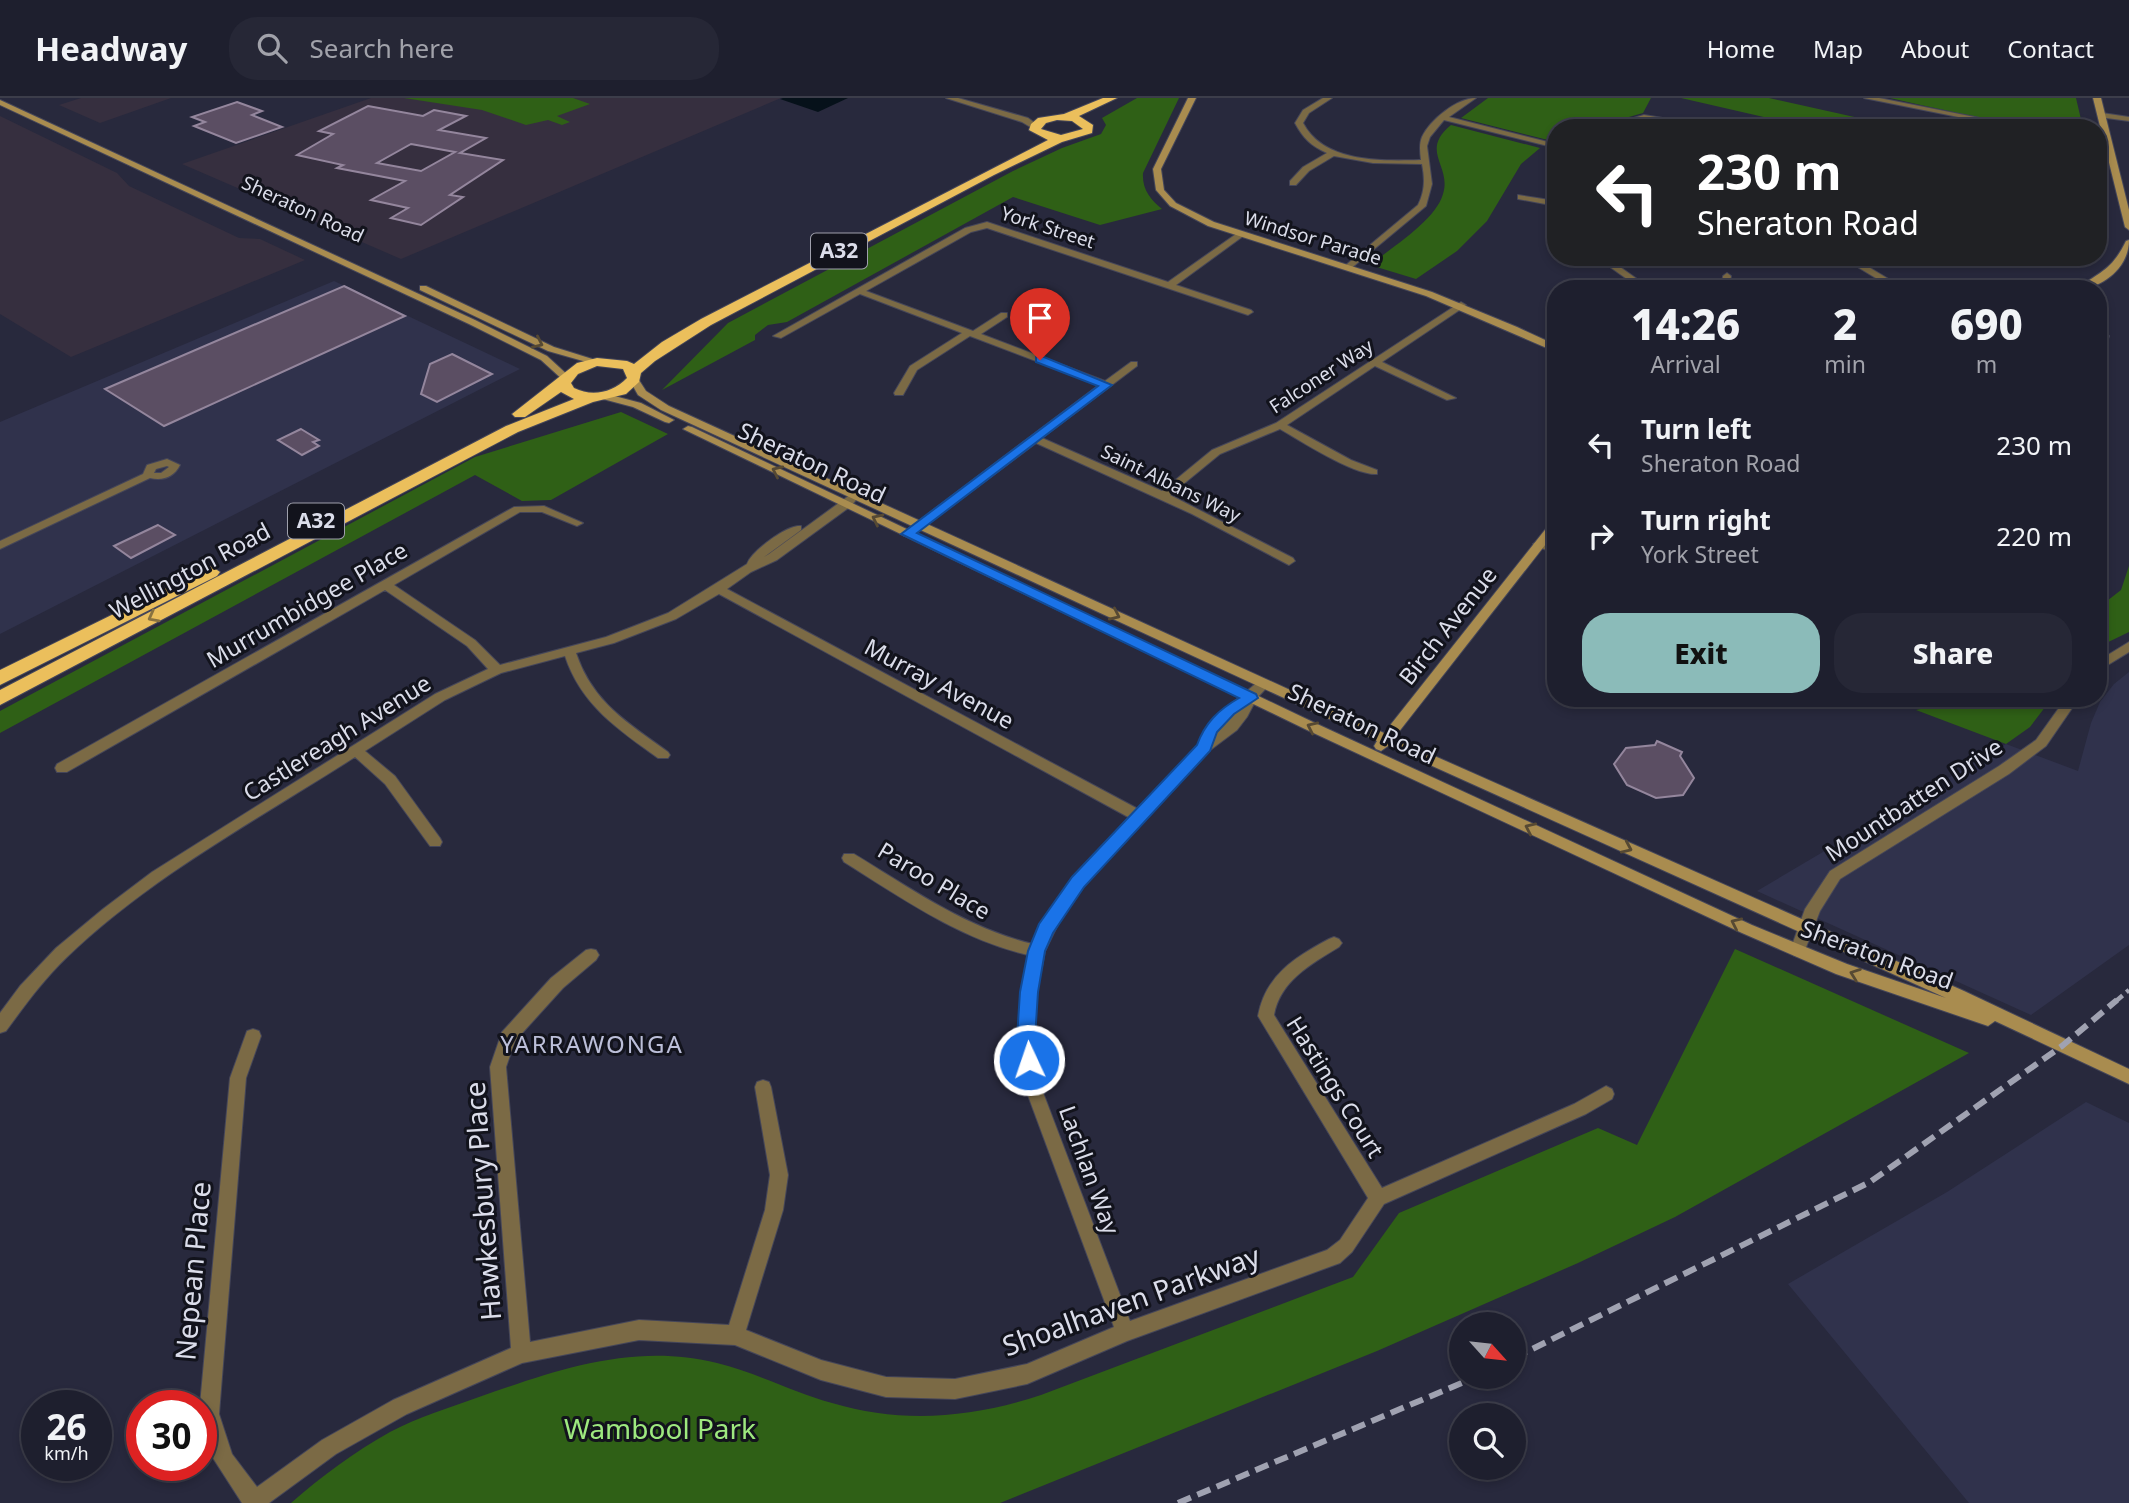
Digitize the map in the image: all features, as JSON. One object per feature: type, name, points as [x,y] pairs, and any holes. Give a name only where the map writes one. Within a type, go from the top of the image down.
[{"type":"highway","name":"A32","points":[[1066,117],[1112,98]]},
{"type":"highway","name":"A32","points":[[1082,121],[1118,98]]},
{"type":"highway","name":"A32","points":[[598,397],[623,389],[647,360],[719,316],[960,186],[1059,139],[1084,134],[1089,127],[1082,121],[1066,117],[1048,118],[1039,131],[960,186]]},
{"type":"highway","points":[[1039,131],[1059,139]]},
{"type":"highway","name":"A32","points":[[565,381],[579,368],[719,316]]},
{"type":"highway","points":[[600,362],[620,363],[634,375]]},
{"type":"highway","points":[[565,381],[572,394],[598,397]]},
{"type":"highway","name":"Wellington Road","points":[[0,676],[383,487],[517,416],[565,381]]},
{"type":"highway","name":"Wellington Road","points":[[0,697],[512,429],[598,397]]},
{"type":"street","points":[[950,98],[1025,120],[1039,131]]},
{"type":"street","points":[[973,98],[1048,118]]},
{"type":"street","name":"Windsor Parade","points":[[1192,98],[1157,169],[1159,190],[1178,209],[1242,234],[1461,305],[1547,345]]},
{"type":"street","points":[[1328,98],[1306,112],[1299,123],[1301,132],[1308,140],[1333,153],[1383,163],[1425,162]]},
{"type":"street","points":[[1349,267],[1422,206],[1430,194],[1431,183],[1422,149],[1424,138],[1444,118],[1472,98]]},
{"type":"street","points":[[1868,98],[1979,119]]},
{"type":"street","points":[[2097,98],[2103,119]]},
{"type":"street","name":"Sheraton Road","points":[[0,102],[472,322],[544,358],[556,366],[565,381]]},
{"type":"street","name":"Sheraton Road","points":[[28,115],[69,124],[558,352],[600,362]]},
{"type":"street","points":[[2102,115],[2129,119]]},
{"type":"street","points":[[1444,118],[1547,144]]},
{"type":"street","points":[[1637,119],[1660,119]]},
{"type":"street","points":[[2107,136],[2129,227]]},
{"type":"street","points":[[1293,183],[1306,169],[1333,153]]},
{"type":"street","points":[[1521,197],[1547,202]]},
{"type":"street","name":"York Street","points":[[778,336],[980,225],[995,227],[1248,312]]},
{"type":"street","points":[[1170,285],[1242,234]]},
{"type":"street","points":[[2097,280],[2119,264],[2129,243]]},
{"type":"street","points":[[1613,266],[1634,280]]},
{"type":"street","points":[[1861,266],[1885,280]]},
{"type":"street","points":[[1727,276],[1727,280]]},
{"type":"street","points":[[859,291],[1107,385]]},
{"type":"street","name":"Falconer Way","points":[[1164,495],[1216,452],[1280,425],[1461,305]]},
{"type":"street","points":[[899,393],[913,368],[1004,315]]},
{"type":"street","points":[[472,322],[482,316]]},
{"type":"street","points":[[1374,362],[1451,398]]},
{"type":"street","points":[[908,534],[1134,364]]},
{"type":"street","name":"Sheraton Road","points":[[634,375],[642,393],[665,408],[908,534],[1251,698],[1798,951],[1852,973],[2036,1035]]},
{"type":"street","name":"Sheraton Road","points":[[598,397],[646,409],[846,500],[919,525],[1386,740],[1958,996],[2129,1077]]},
{"type":"street","points":[[1280,425],[1347,462],[1373,472]]},
{"type":"street","name":"Saint Albans Way","points":[[1035,439],[1164,495],[1185,509],[1289,561]]},
{"type":"street","points":[[0,545],[149,475]]},
{"type":"street","name":"Castlereagh Avenue","points":[[0,1026],[26,991],[61,953],[157,876],[440,697],[497,670],[643,629],[773,557],[846,500]]},
{"type":"street","name":"Murrumbidgee Place","points":[[62,768],[518,509],[544,509],[577,523]]},
{"type":"street","name":"Birch Avenue","points":[[1374,755],[1547,534]]},
{"type":"street","points":[[1539,544],[1547,547]]},
{"type":"street","points":[[386,584],[471,643],[497,670]]},
{"type":"street","name":"Murray Avenue","points":[[719,589],[1139,817]]},
{"type":"street","points":[[2107,661],[2129,646]]},
{"type":"street","points":[[569,650],[576,674],[585,691],[604,710],[663,755]]},
{"type":"street","name":"Lachlan Way","points":[[1125,1332],[1031,1082],[1026,1038],[1029,992],[1037,951],[1046,929],[1078,882],[1204,748],[1225,736],[1243,716],[1251,698],[1264,684]]},
{"type":"street","name":"Mountbatten Drive","points":[[1798,951],[1813,909],[1835,875],[2032,750],[2041,743],[2067,707]]},
{"type":"street","points":[[356,751],[390,780],[435,842]]},
{"type":"street","name":"Paroo Place","points":[[849,858],[968,931],[1005,944],[1037,951]]},
{"type":"street","name":"Hastings Court","points":[[1334,943],[1304,959],[1288,973],[1267,1004],[1266,1016],[1378,1198]]},
{"type":"street","name":"Hawkesbury Place","points":[[521,1353],[498,1067],[508,1037],[557,983],[591,956]]},
{"type":"street","name":"Nepean Place","points":[[253,1036],[238,1078],[209,1414],[215,1440],[227,1468],[253,1502]]},
{"type":"street","points":[[735,1335],[774,1210],[779,1175],[763,1087]]},
{"type":"street","points":[[1378,1198],[1580,1109],[1606,1094]]},
{"type":"street","name":"Shoalhaven Parkway","points":[[253,1502],[329,1447],[400,1407],[521,1353],[639,1331],[735,1335],[821,1370],[886,1387],[955,1389],[1027,1374],[1125,1332],[1333,1257],[1346,1246],[1378,1198]]},
{"type":"shaded area","points":[[81,98],[171,98],[100,123],[59,105]]},
{"type":"shaded area","points":[[371,98],[781,98],[401,259],[182,164]]},
{"type":"shaded area","points":[[848,98],[818,112],[780,99]]},
{"type":"shaded area","points":[[0,116],[117,173],[129,186],[239,238],[260,239],[305,260],[71,357],[0,314]]},
{"type":"shaded area","points":[[334,281],[520,369],[0,634],[0,422]]},
{"type":"shaded area","points":[[2129,672],[2129,945],[2031,1015],[1757,891],[2006,744],[2078,771],[2091,723],[2098,707],[2107,707],[2107,693]]},
{"type":"shaded area","points":[[2086,1102],[2129,1123],[2129,1503],[1969,1503],[1788,1284],[1947,1192]]},
{"type":"green space","points":[[404,98],[573,98],[590,104],[557,116],[570,122],[562,125],[548,120],[526,125],[482,110]]},
{"type":"green space","points":[[1137,98],[1179,98],[1143,173],[1148,193],[1162,209],[1100,225],[1013,197],[787,322],[768,325],[755,335],[755,340],[662,390],[728,323],[1013,171],[1062,148],[1101,134],[1106,125],[1102,118]]},
{"type":"green space","points":[[1488,98],[1651,98],[1643,113],[1622,119],[1547,119],[1547,140],[1461,118]]},
{"type":"green space","points":[[1681,98],[1769,98],[1864,119],[1773,119]]},
{"type":"green space","points":[[1890,98],[2076,98],[2081,119],[1992,119]]},
{"type":"green space","points":[[1451,125],[1540,148],[1521,164],[1487,221],[1457,251],[1416,279],[1370,265],[1412,233],[1439,204],[1445,184],[1438,159],[1438,143]]},
{"type":"green space","points":[[621,412],[668,434],[551,500],[522,501],[475,475],[0,733],[0,711],[475,457]]},
{"type":"green space","points":[[2129,566],[2129,632],[2107,643],[2107,601],[2121,590]]},
{"type":"green space","points":[[1929,707],[2045,707],[2030,727],[2006,744],[1916,710]]},
{"type":"green space","name":"Wambool Park","points":[[1735,949],[1969,1053],[1675,1217],[1578,1263],[1466,1312],[1449,1312],[1449,1319],[1377,1351],[1000,1503],[291,1503],[351,1456],[401,1427],[537,1377],[626,1357],[686,1357],[717,1363],[818,1399],[884,1414],[937,1416],[1015,1403],[1353,1277],[1399,1213],[1598,1128],[1637,1145]]},
{"type":"building","points":[[237,102],[262,111],[252,115],[282,127],[236,143],[194,126],[205,122],[192,117]]},
{"type":"building","points":[[368,106],[423,116],[434,110],[466,116],[439,130],[486,138],[460,153],[503,160],[450,195],[463,197],[421,225],[391,218],[408,208],[371,200],[405,181],[337,168],[343,165],[297,155],[333,134],[319,131]],"holes":[[[411,144],[455,152],[421,171],[377,163]]]},
{"type":"building","points":[[344,286],[405,316],[164,426],[105,389]]},
{"type":"building","points":[[452,354],[492,374],[437,402],[421,394],[430,364]]},
{"type":"building","points":[[301,429],[319,440],[313,442],[319,446],[302,455],[278,440]]},
{"type":"building","points":[[158,525],[175,535],[131,558],[114,546]]},
{"type":"building","points":[[1657,741],[1682,752],[1680,756],[1694,778],[1683,795],[1656,798],[1627,785],[1614,764],[1626,748],[1655,745]]},
{"type":"railway","points":[[2115,1002],[2129,990]]},
{"type":"railway","points":[[1526,1352],[1870,1182],[2062,1046],[2117,1000]]},
{"type":"railway","points":[[1178,1503],[1449,1388]]},
{"type":"district","name":"YARRAWONGA","points":[[592,1045]]},
{"type":"route","points":[[1029,1060],[1026,1038],[1029,992],[1037,951],[1060,906],[1078,882],[1204,748],[1210,730],[1229,710],[1251,698],[908,534],[1107,385],[1040,360]]}]
